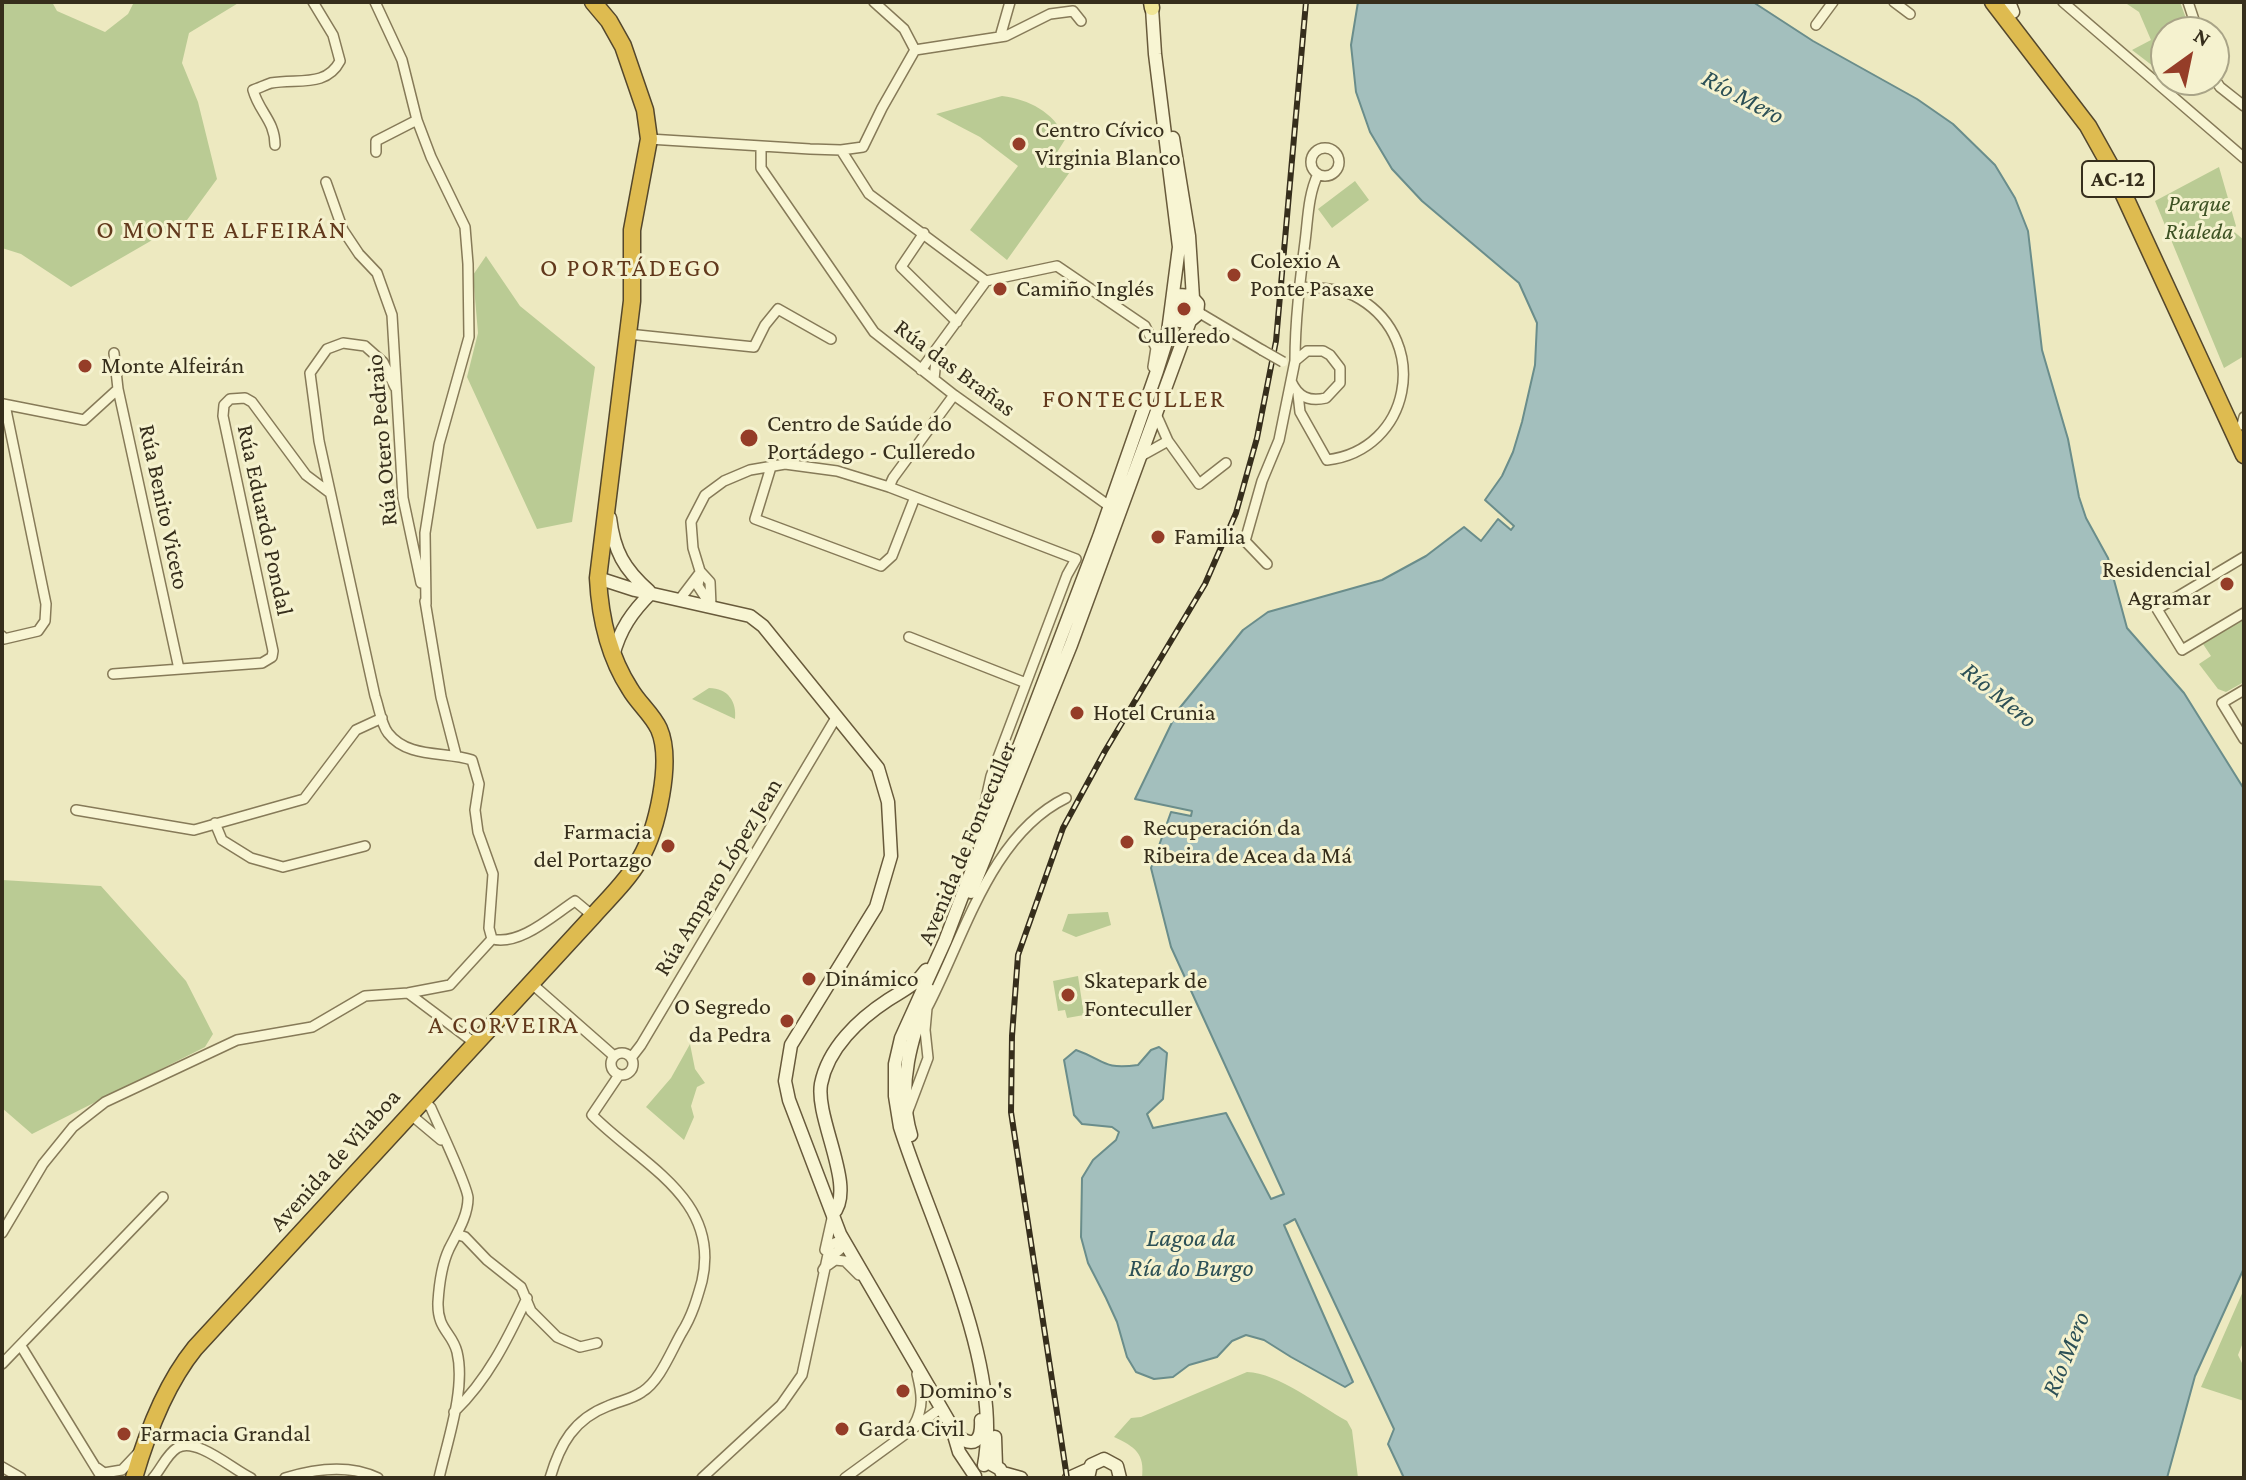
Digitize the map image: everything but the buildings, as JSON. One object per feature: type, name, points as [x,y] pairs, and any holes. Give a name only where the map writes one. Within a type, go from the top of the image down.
[{"type":"highway","points":[[593,2],[609,21],[623,46],[645,110],[649,139]]},
{"type":"highway","name":"AC-12","points":[[1993,2],[2088,126],[2126,194],[2215,382],[2243,428]]},
{"type":"highway","name":"AC-12","points":[[2009,5],[2106,138],[2161,247],[2244,455]]},
{"type":"highway","name":"Avenida de Vilaboa","points":[[127,1478],[186,1359],[593,916],[640,860],[665,773],[664,742],[658,727],[631,691],[613,656],[599,609],[598,578],[632,301],[632,230],[649,139]]},
{"type":"highway","name":"AC-12","points":[[2215,382],[2244,465]]},
{"type":"highway","name":"Avenida de Vilaboa","points":[[134,1478],[142,1451]]},
{"type":"main road","points":[[1155,4],[1172,163],[1189,236],[1193,298]]},
{"type":"main road","name":"Avenida de Fonteculler","points":[[988,1472],[988,1426],[980,1361],[906,1145],[895,1064],[911,1012],[945,941],[1087,562],[1111,508],[1157,371],[1171,312],[1179,247],[1172,163]]},
{"type":"main road","points":[[1182,294],[1193,298],[1198,304],[1194,317],[1179,321],[1171,312],[1182,294]]},
{"type":"main road","name":"Avenida de Fonteculler","points":[[988,1472],[994,1419],[987,1366],[902,1111],[906,1066],[913,1033],[930,988],[1047,707],[1194,317]]},
{"type":"main road","points":[[611,463],[612,539],[626,569],[651,593]]},
{"type":"main road","points":[[598,578],[750,616],[763,626],[878,768],[888,802],[891,856],[876,907],[791,1045],[785,1081],[789,1100],[846,1244],[957,1438],[988,1472],[1021,1478]]},
{"type":"main road","points":[[613,656],[620,632],[632,612],[651,593]]},
{"type":"main road","points":[[1003,784],[1012,774],[1047,707]]},
{"type":"main road","points":[[833,1214],[838,1209],[841,1195],[836,1161],[821,1109],[821,1086],[825,1071],[842,1041],[856,1025],[920,979],[933,954],[945,941]]},
{"type":"main road","points":[[957,1438],[971,1443],[982,1434],[980,1361]]},
{"type":"main road","points":[[1069,1478],[1088,1474],[1095,1461],[1109,1459],[1117,1466],[1120,1478]]},
{"type":"street","points":[[275,145],[275,130],[253,90],[270,83],[322,79],[335,71],[340,61],[333,35],[313,2]]},
{"type":"street","points":[[375,2],[402,60],[417,120],[465,227],[469,337],[439,444],[425,533],[426,604]]},
{"type":"street","points":[[874,2],[904,29],[915,50]]},
{"type":"street","points":[[1000,37],[1010,2]]},
{"type":"street","points":[[1816,25],[1833,2]]},
{"type":"street","points":[[1894,2],[1910,14]]},
{"type":"street","points":[[2063,2],[2244,158]]},
{"type":"street","points":[[915,50],[1000,37],[1050,14],[1073,11],[1081,21]]},
{"type":"street","points":[[649,139],[841,150],[863,147],[915,50]]},
{"type":"street","points":[[376,152],[376,141],[417,120]]},
{"type":"street","name":"Rúa das Brañas","points":[[761,147],[761,168],[874,332],[954,395],[1111,508]]},
{"type":"street","points":[[841,150],[869,194],[986,281]]},
{"type":"street","points":[[1267,564],[1245,541],[1262,481],[1279,440],[1291,381],[1290,363],[1312,188],[1318,174]]},
{"type":"street","name":"Rúa Otero Pedraio","points":[[326,182],[343,230],[377,273],[392,315],[403,498],[426,604],[441,697],[456,755]]},
{"type":"street","points":[[924,233],[901,267],[957,322]]},
{"type":"street","points":[[921,370],[986,281],[1057,266],[1145,326],[1156,328],[1171,312]]},
{"type":"street","points":[[1291,381],[1298,394],[1300,412],[1327,460],[1353,454],[1375,440],[1399,409],[1403,385],[1403,363],[1396,340],[1381,316],[1359,298],[1331,289],[1300,287]]},
{"type":"street","points":[[628,334],[754,347],[765,325],[778,309],[831,339]]},
{"type":"street","points":[[1194,317],[1290,363]]},
{"type":"street","points":[[1140,419],[1156,348],[1145,326]]},
{"type":"street","points":[[395,387],[383,362],[365,346],[343,343],[327,349],[310,373],[330,493],[386,732],[399,743],[424,754],[456,755],[472,760],[479,784],[475,810],[478,832],[493,874],[489,928],[492,939]]},
{"type":"street","points":[[934,379],[938,349]]},
{"type":"street","points":[[1290,363],[1307,351],[1323,351],[1336,360],[1341,375],[1337,389],[1326,398],[1311,400],[1298,394]]},
{"type":"street","name":"Rúa Benito Viceto","points":[[114,353],[118,389],[179,669]]},
{"type":"street","points":[[3,637],[38,631],[45,621],[46,604],[4,405],[84,420],[118,389]]},
{"type":"street","points":[[889,487],[954,395]]},
{"type":"street","name":"Rúa Eduardo Pondal","points":[[179,669],[262,663],[272,657],[223,416],[224,405],[237,397],[252,402],[306,475],[330,493]]},
{"type":"street","points":[[1156,414],[1168,441],[1199,484],[1226,463]]},
{"type":"street","points":[[1141,456],[1168,441]]},
{"type":"street","points":[[711,606],[698,586],[700,571],[693,548],[691,522],[705,495],[724,481],[750,470],[785,464],[837,471],[889,487],[1087,562]]},
{"type":"street","points":[[771,467],[755,519],[881,566],[892,556],[915,497]]},
{"type":"street","name":"Avenida de Fonteculler","points":[[1087,562],[1111,508],[1134,476]]},
{"type":"street","points":[[2244,557],[2157,609],[2182,650],[2244,613]]},
{"type":"street","points":[[1071,645],[1070,631],[1087,562]]},
{"type":"street","points":[[979,849],[981,821],[991,776],[1067,575],[1087,562]]},
{"type":"street","points":[[680,599],[700,571]]},
{"type":"street","points":[[909,637],[1026,683]]},
{"type":"street","points":[[113,674],[179,669]]},
{"type":"street","points":[[2244,690],[2222,703],[2244,739]]},
{"type":"street","name":"Rúa Amparo López Jean","points":[[631,1058],[837,716]]},
{"type":"street","points":[[76,810],[194,830],[304,799],[356,730],[382,718]]},
{"type":"street","name":"Avenida de Fonteculler","points":[[991,776],[1003,784]]},
{"type":"street","points":[[902,1111],[925,1070],[928,1058],[925,1030],[927,1008],[994,870],[1017,837],[1050,806],[1066,798]]},
{"type":"street","points":[[215,823],[222,840],[251,858],[283,867],[365,846]]},
{"type":"street","points":[[492,939],[504,942],[533,929],[575,901],[593,916]]},
{"type":"street","points":[[2,1233],[43,1164],[73,1127],[105,1102],[237,1040],[312,1027],[365,996],[408,993],[450,985],[492,939]]},
{"type":"street","points":[[531,983],[614,1056]]},
{"type":"street","points":[[408,993],[476,1044]]},
{"type":"street","points":[[911,1012],[901,1067],[917,1060],[925,1070]]},
{"type":"street","points":[[550,1478],[560,1449],[578,1422],[608,1406],[633,1398],[652,1385],[688,1322],[705,1266],[702,1235],[682,1194],[646,1159],[592,1115],[619,1075],[631,1070],[631,1058],[625,1053],[614,1056]]},
{"type":"street","points":[[614,1056],[612,1068],[619,1075]]},
{"type":"street","points":[[906,1066],[912,1075],[925,1070]]},
{"type":"street","points":[[423,1099],[435,1117],[469,1196],[459,1235],[449,1249],[438,1304],[439,1324],[457,1349],[459,1374],[454,1413],[439,1478]]},
{"type":"street","points":[[410,1114],[425,1124],[450,1152]]},
{"type":"street","points":[[425,1124],[434,1122],[435,1117]]},
{"type":"street","points":[[2,1364],[163,1197]]},
{"type":"street","points":[[702,1478],[781,1405],[802,1375],[833,1214]]},
{"type":"street","points":[[459,1235],[521,1287],[531,1311],[557,1337],[580,1347],[597,1343]]},
{"type":"street","points":[[823,1270],[831,1257],[846,1244]]},
{"type":"street","points":[[823,1270],[835,1260],[845,1261],[873,1290]]},
{"type":"street","points":[[454,1413],[475,1392],[505,1346],[527,1298]]},
{"type":"street","points":[[21,1346],[99,1475],[122,1470],[142,1451]]},
{"type":"street","points":[[911,1430],[922,1408],[922,1393],[914,1359]]},
{"type":"street","points":[[845,1478],[941,1408]]},
{"type":"street","points":[[153,1478],[175,1449],[189,1445],[205,1450],[251,1478]]},
{"type":"street","points":[[2,1467],[21,1478]]},
{"type":"street","points":[[285,1478],[314,1471],[339,1470],[361,1472],[378,1478]]},
{"type":"green space","points":[[2,2],[52,2],[57,11],[105,32],[128,14],[134,2],[240,2],[189,33],[182,63],[198,102],[217,179],[187,220],[71,287],[21,254],[2,248]]},
{"type":"green space","points":[[2180,2],[2185,16],[2150,16],[2150,38],[2139,12],[2127,4]]},
{"type":"green space","points":[[2150,41],[2150,64],[2132,50]]},
{"type":"green space","points":[[1002,96],[1031,104],[1054,121],[1066,138],[1056,154],[1065,161],[1074,149],[1082,155],[1007,260],[970,230],[1018,166],[980,137],[936,114]]},
{"type":"green space","name":"Parque Rialeda","points":[[2219,167],[2236,226],[2232,230],[2244,240],[2244,356],[2224,368],[2155,201]]},
{"type":"green space","points":[[1355,181],[1369,200],[1332,228],[1318,209]]},
{"type":"green space","points":[[486,256],[520,306],[595,367],[572,522],[537,529],[467,377],[478,333],[473,275]]},
{"type":"green space","points":[[2244,619],[2244,682],[2226,692],[2218,689],[2199,664],[2211,656],[2203,644]]},
{"type":"green space","points":[[709,688],[721,690],[730,697],[735,719],[692,699]]},
{"type":"green space","points":[[2,880],[101,886],[186,981],[213,1034],[205,1047],[32,1134],[2,1108]]},
{"type":"green space","points":[[1108,912],[1111,925],[1076,937],[1062,931],[1068,914]]},
{"type":"green space","name":"Skatepark de Fonteculler","points":[[1078,976],[1084,1015],[1067,1018],[1065,1010],[1058,1011],[1053,981]]},
{"type":"green space","points":[[690,1044],[695,1069],[705,1083],[697,1087],[691,1106],[694,1117],[684,1140],[646,1107],[671,1078]]},
{"type":"green space","points":[[2244,1289],[2244,1340],[2238,1355],[2244,1367],[2244,1401],[2201,1387]]},
{"type":"green space","points":[[1247,1372],[1285,1384],[1347,1421],[1352,1430],[1358,1478],[1142,1478],[1142,1462],[1137,1452],[1114,1437],[1131,1418],[1141,1417]]},
{"type":"water","points":[[1358,2],[1753,2],[1813,41],[1917,99],[1953,124],[1995,165],[2015,198],[2028,231],[2042,350],[2068,439],[2079,497],[2086,518],[2108,558],[2127,628],[2184,693],[2244,789],[2244,1268],[2195,1376],[2167,1478],[1404,1478],[1388,1444],[1394,1429],[1295,1219],[1284,1225],[1353,1382],[1345,1387],[1264,1340],[1246,1335],[1232,1341],[1217,1357],[1189,1365],[1173,1377],[1154,1379],[1136,1372],[1127,1357],[1117,1322],[1088,1263],[1081,1237],[1082,1178],[1093,1160],[1116,1140],[1119,1132],[1112,1127],[1082,1124],[1074,1115],[1064,1060],[1076,1050],[1110,1065],[1138,1065],[1151,1050],[1159,1047],[1167,1053],[1163,1099],[1147,1114],[1153,1128],[1226,1113],[1271,1199],[1284,1194],[1171,947],[1151,868],[1171,812],[1191,816],[1192,811],[1135,799],[1178,710],[1243,630],[1268,612],[1382,580],[1426,556],[1464,527],[1481,541],[1498,519],[1511,530],[1514,526],[1485,500],[1502,476],[1522,422],[1535,365],[1537,323],[1519,283],[1422,201],[1392,169],[1370,132],[1356,92],[1351,45]]},
{"type":"railway","points":[[1067,1478],[1011,1112],[1018,955],[1063,828],[1105,751],[1205,584],[1236,513],[1257,438],[1276,341],[1306,2]]},
{"type":"place","name":"Centro Cívico Virginia Blanco","points":[[1019,144]]},
{"type":"place","name":"Colexio A Ponte Pasaxe","points":[[1234,275]]},
{"type":"place","name":"Camiño Inglés","points":[[1000,289]]},
{"type":"place","name":"Culleredo","points":[[1184,309]]},
{"type":"place","name":"Monte Alfeirán","points":[[85,366]]},
{"type":"place","name":"Centro de Saúde do Portádego - Culleredo","points":[[749,438]]},
{"type":"place","name":"Familia","points":[[1158,537]]},
{"type":"place","name":"Residencial Agramar","points":[[2227,584]]},
{"type":"place","name":"Hotel Crunia","points":[[1077,713]]},
{"type":"place","name":"Recuperación da Ribeira de Acea da Má","points":[[1127,842]]},
{"type":"place","name":"Farmacia del Portazgo","points":[[668,846]]},
{"type":"place","name":"Dinámico","points":[[809,979]]},
{"type":"place","name":"Skatepark de Fonteculler","points":[[1068,995]]},
{"type":"place","name":"O Segredo da Pedra","points":[[787,1021]]},
{"type":"place","name":"Domino's","points":[[903,1391]]},
{"type":"place","name":"Garda Civil","points":[[842,1429]]},
{"type":"place","name":"Farmacia Grandal","points":[[124,1434]]},
{"type":"district","name":"O MONTE ALFEIRÁN","points":[[222,230]]},
{"type":"district","name":"O PORTÁDEGO","points":[[631,268]]},
{"type":"district","name":"FONTECULLER","points":[[1134,399]]},
{"type":"district","name":"A CORVEIRA","points":[[504,1025]]},
{"type":"water label","name":"Río Mero","points":[[1743,97]]},
{"type":"water label","name":"Río Mero","points":[[1999,695]]},
{"type":"water label","name":"Lagoa da Ría do Burgo","points":[[1191,1253]]},
{"type":"water label","name":"Río Mero","points":[[2066,1354]]}]
